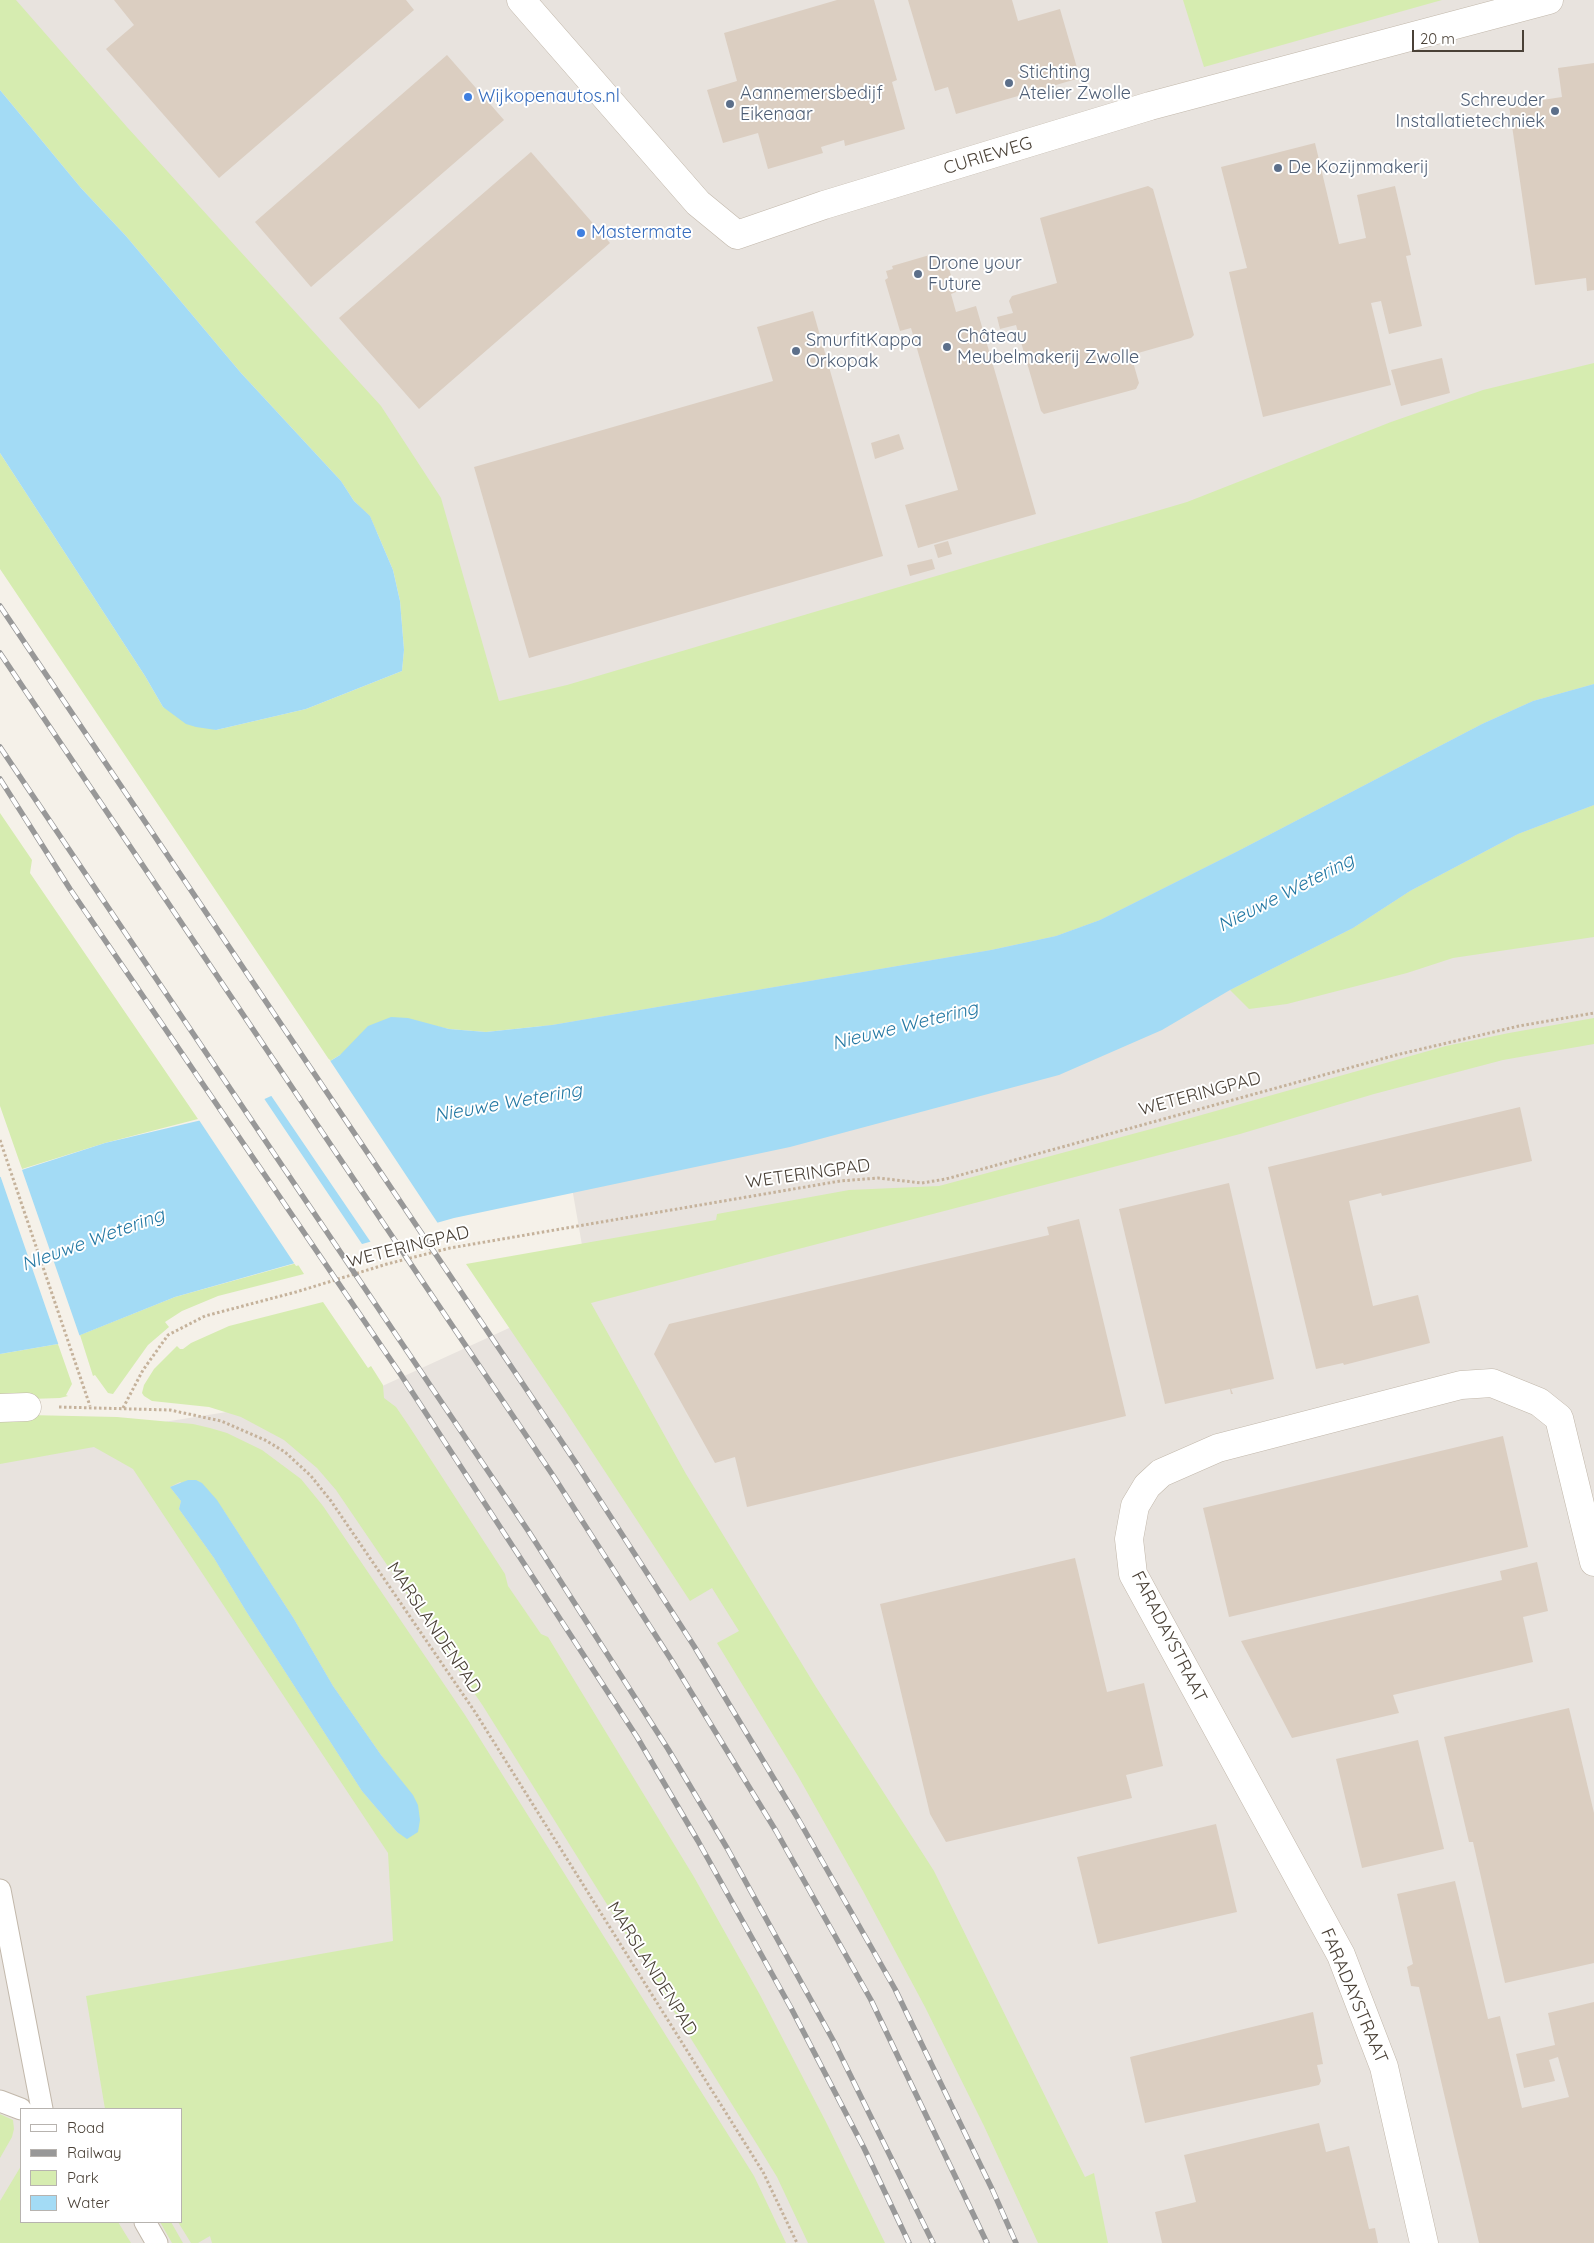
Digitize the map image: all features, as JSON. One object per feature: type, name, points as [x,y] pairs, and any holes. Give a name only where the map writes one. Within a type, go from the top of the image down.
[{"type":"street","name":"CURIEWEG","points":[[521,0],[698,203],[737,235],[824,206],[1150,106],[1549,0]]},
{"type":"street","name":"FARADAYSTRAAT","points":[[1424,2243],[1384,2067],[1341,1955],[1133,1574],[1129,1539],[1135,1506],[1147,1486],[1161,1473],[1218,1448],[1461,1385],[1492,1383],[1539,1402],[1559,1418],[1594,1562]]},
{"type":"street","points":[[0,1408],[27,1407]]},
{"type":"lane","points":[[0,1890],[42,2108]]},
{"type":"lane","points":[[0,2101],[20,2109]]},
{"type":"lane","points":[[146,2223],[157,2243]]},
{"type":"path","name":"WETERINGPAD","points":[[123,1408],[143,1370],[168,1335],[205,1316],[296,1292],[387,1264],[450,1248],[840,1181],[878,1178],[922,1183],[946,1179],[1404,1053],[1519,1026],[1594,1013]]},
{"type":"path","name":"MARSLANDENPAD","points":[[0,1140],[90,1406],[193,1414],[241,1428],[284,1452],[311,1476],[331,1501],[475,1712],[763,2172],[797,2243]]},
{"type":"shaded area","points":[[0,0],[1594,0],[1594,2243],[0,2243],[0,1448],[378,1388],[590,1291],[484,683]]},
{"type":"green space","points":[[0,0],[16,0],[127,127],[381,406],[441,498],[499,701],[567,685],[1187,502],[1391,422],[1483,390],[1594,363],[1594,684],[1533,701],[1482,724],[1238,851],[1100,920],[1056,936],[991,950],[552,1025],[486,1032],[449,1029],[430,1025],[340,1055],[330,1061],[0,569],[0,453],[145,676],[163,707],[216,730],[306,709],[402,671],[404,650],[400,601],[393,570],[370,516],[354,501],[341,481],[241,373],[126,236],[81,188],[0,90]]},
{"type":"green space","points":[[1183,0],[1442,0],[1204,67]]},
{"type":"green space","points":[[1594,805],[1594,937],[1453,958],[1407,973],[1287,1004],[1249,1009],[1230,990],[1353,928],[1410,891],[1518,834]]},
{"type":"green space","points":[[0,813],[32,860],[30,873],[198,1119],[105,1143],[22,1169],[0,1106]]},
{"type":"green space","points":[[1594,1018],[1594,1044],[1503,1060],[1374,1094],[1240,1134],[591,1303],[686,1474],[816,1687],[934,1871],[1085,2177],[1094,2173],[1108,2243],[1038,2243],[984,2126],[925,2007],[863,1891],[798,1776],[717,1643],[739,1631],[712,1588],[690,1601],[466,1264],[716,1220],[717,1214],[849,1190],[939,1186],[1166,1125],[1446,1046]]},
{"type":"green space","points":[[297,1263],[304,1274],[218,1296],[182,1311],[165,1322],[169,1327],[148,1345],[113,1394],[108,1393],[95,1375],[93,1376],[80,1335],[175,1297]]},
{"type":"green space","points":[[323,1302],[368,1368],[371,1366],[383,1385],[384,1398],[396,1407],[409,1426],[505,1574],[508,1586],[541,1634],[548,1637],[694,1877],[760,1995],[826,2122],[885,2243],[808,2243],[777,2177],[483,1706],[336,1490],[317,1468],[284,1440],[241,1417],[209,1407],[152,1401],[142,1393],[144,1385],[154,1369],[177,1346],[183,1349],[191,1343],[229,1326]]},
{"type":"green space","points":[[58,1344],[72,1384],[66,1395],[68,1396],[60,1398],[0,1400],[0,1354]]},
{"type":"green space","points":[[28,1415],[117,1417],[193,1424],[227,1433],[262,1450],[301,1479],[323,1506],[465,1715],[754,2176],[786,2243],[212,2243],[210,2236],[198,2243],[191,2243],[179,2223],[182,2223],[182,2108],[105,2108],[86,1996],[393,1941],[388,1853],[133,1469],[94,1447],[0,1464],[0,1418]],"holes":[[[180,1482],[224,1511],[294,1619],[333,1686],[381,1755],[406,1787],[407,1838],[397,1832],[362,1791],[214,1558],[179,1509],[181,1501],[170,1487]]]},
{"type":"green space","points":[[0,2114],[13,2120],[14,2129],[12,2137],[0,2158]]},
{"type":"green space","points":[[20,2168],[20,2223],[119,2223],[131,2243],[0,2243],[0,2201]]},
{"type":"green space","points":[[161,2223],[172,2223],[183,2243],[172,2243]]},
{"type":"water","points":[[0,90],[81,188],[126,236],[241,373],[341,481],[354,501],[370,516],[393,570],[400,601],[404,650],[402,671],[306,709],[216,730],[186,724],[163,707],[145,676],[0,453]]},
{"type":"water","points":[[1594,684],[1594,805],[1518,834],[1410,891],[1353,928],[1230,990],[1162,1030],[1059,1075],[790,1147],[454,1218],[175,1297],[58,1344],[0,1354],[0,1177],[105,1143],[227,1114],[249,1106],[280,1092],[340,1055],[368,1026],[391,1017],[408,1018],[449,1029],[486,1032],[552,1025],[991,950],[1056,936],[1100,920],[1238,851],[1482,724],[1533,701]]},
{"type":"water","points":[[188,1480],[196,1480],[202,1483],[217,1500],[294,1619],[333,1686],[381,1755],[413,1795],[418,1805],[420,1820],[418,1832],[407,1839],[397,1832],[362,1791],[214,1558],[179,1509],[181,1501],[170,1487]]},
{"type":"pier","points":[[329,1059],[439,1225],[372,1244],[270,1094]]},
{"type":"pier","points":[[263,1097],[364,1247],[296,1266],[197,1117],[226,1111]]},
{"type":"pier","points":[[21,1167],[80,1337],[59,1346],[0,1175]]},
{"type":"building","points":[[114,0],[406,0],[414,10],[219,178],[106,49],[134,25]]},
{"type":"building","points":[[837,0],[874,0],[897,80],[892,82],[905,129],[845,146],[844,140],[821,147],[823,153],[768,169],[758,133],[723,143],[707,90],[737,81],[724,33]]},
{"type":"building","points":[[908,0],[1012,0],[1018,21],[1060,9],[1080,78],[956,114],[948,87],[935,91]]},
{"type":"building","points":[[447,55],[504,120],[311,287],[255,222]]},
{"type":"building","points":[[1594,63],[1594,290],[1587,291],[1586,278],[1535,285],[1509,105],[1562,97],[1558,68]]},
{"type":"building","points":[[1315,143],[1339,244],[1366,238],[1357,195],[1395,186],[1411,255],[1406,256],[1422,326],[1389,334],[1381,301],[1371,303],[1391,385],[1263,417],[1229,272],[1247,268],[1221,167]]},
{"type":"building","points":[[531,152],[610,243],[419,409],[339,318]]},
{"type":"building","points":[[1148,186],[1153,189],[1194,335],[1191,338],[1131,355],[1139,383],[1136,389],[1044,414],[1041,411],[1016,325],[1000,329],[997,317],[1013,313],[1009,301],[1012,296],[1057,283],[1040,218]]},
{"type":"building","points":[[933,254],[934,258],[941,256],[943,263],[947,262],[956,292],[951,294],[956,312],[976,306],[1036,514],[918,548],[905,505],[958,490],[911,328],[900,331],[885,280],[888,278],[886,271],[893,269],[892,266]]},
{"type":"building","points":[[813,311],[883,556],[529,658],[474,467],[773,381],[757,327]]},
{"type":"building","points":[[1442,358],[1450,393],[1401,406],[1391,370]]},
{"type":"building","points":[[899,434],[904,449],[875,459],[871,443]]},
{"type":"building","points":[[948,541],[952,554],[938,558],[934,545]]},
{"type":"building","points":[[932,559],[935,569],[910,576],[907,565]]},
{"type":"building","points":[[1520,1107],[1532,1161],[1382,1196],[1381,1193],[1349,1201],[1373,1306],[1418,1295],[1430,1343],[1344,1365],[1343,1363],[1316,1369],[1268,1167]]},
{"type":"building","points":[[1229,1183],[1274,1379],[1231,1389],[1233,1394],[1231,1394],[1230,1389],[1165,1404],[1119,1209]]},
{"type":"building","points":[[1079,1219],[1126,1416],[747,1507],[735,1457],[715,1463],[654,1354],[669,1324],[1049,1235],[1047,1227]]},
{"type":"building","points":[[1503,1436],[1528,1547],[1229,1617],[1203,1508]]},
{"type":"building","points":[[1075,1558],[1107,1692],[1144,1683],[1163,1766],[1126,1775],[1132,1798],[946,1842],[930,1814],[880,1604]]},
{"type":"building","points":[[1537,1562],[1548,1611],[1523,1617],[1533,1662],[1393,1695],[1399,1713],[1292,1738],[1241,1641],[1502,1580],[1500,1571]]},
{"type":"building","points":[[1569,1708],[1594,1813],[1594,1963],[1505,1983],[1473,1842],[1469,1842],[1444,1737]]},
{"type":"building","points":[[1418,1740],[1444,1849],[1362,1868],[1336,1759]]},
{"type":"building","points":[[1216,1824],[1237,1912],[1098,1944],[1077,1857]]},
{"type":"building","points":[[1455,1881],[1488,2019],[1500,2016],[1522,2108],[1569,2097],[1558,2057],[1549,2060],[1555,2081],[1524,2088],[1516,2054],[1555,2045],[1548,2013],[1594,2002],[1594,2243],[1479,2243],[1419,1987],[1411,1986],[1407,1967],[1413,1964],[1397,1894]]},
{"type":"building","points":[[1313,2012],[1323,2064],[1317,2065],[1321,2081],[1319,2085],[1145,2123],[1130,2057]]},
{"type":"building","points":[[1319,2123],[1326,2152],[1349,2146],[1369,2229],[1375,2228],[1378,2243],[1162,2243],[1155,2212],[1196,2202],[1184,2155]]},
{"type":"railway","points":[[0,606],[576,1463],[694,1646],[797,1817],[895,1989],[992,2189],[1016,2243]]},
{"type":"railway","points":[[0,653],[554,1477],[672,1661],[776,1831],[871,2000],[987,2243]]},
{"type":"railway","points":[[0,747],[529,1532],[668,1749],[727,1848],[833,2040],[933,2243]]},
{"type":"railway","points":[[0,779],[70,889],[401,1375],[637,1737],[698,1841],[791,2008],[864,2148],[909,2243]]},
{"type":"place","name":"Stichting Atelier Zwolle","points":[[1009,83]]},
{"type":"place","name":"Wijkopenautos.nl","points":[[468,97]]},
{"type":"place","name":"Aannemersbedijf Eikenaar","points":[[730,104]]},
{"type":"place","name":"Schreuder Installatietechniek","points":[[1555,111]]},
{"type":"place","name":"De Kozijnmakerij","points":[[1278,168]]},
{"type":"place","name":"Mastermate","points":[[581,233]]},
{"type":"place","name":"Drone your Future","points":[[918,274]]},
{"type":"place","name":"Château Meubelmakerij Zwolle","points":[[947,347]]},
{"type":"place","name":"SmurfitKappa Orkopak","points":[[796,351]]},
{"type":"water label","name":"Nieuwe Wetering","points":[[1286,893]]},
{"type":"water label","name":"Nieuwe Wetering","points":[[905,1026]]},
{"type":"water label","name":"Nieuwe Wetering","points":[[508,1103]]},
{"type":"water label","name":"NIeuwe Wetering","points":[[93,1240]]}]
